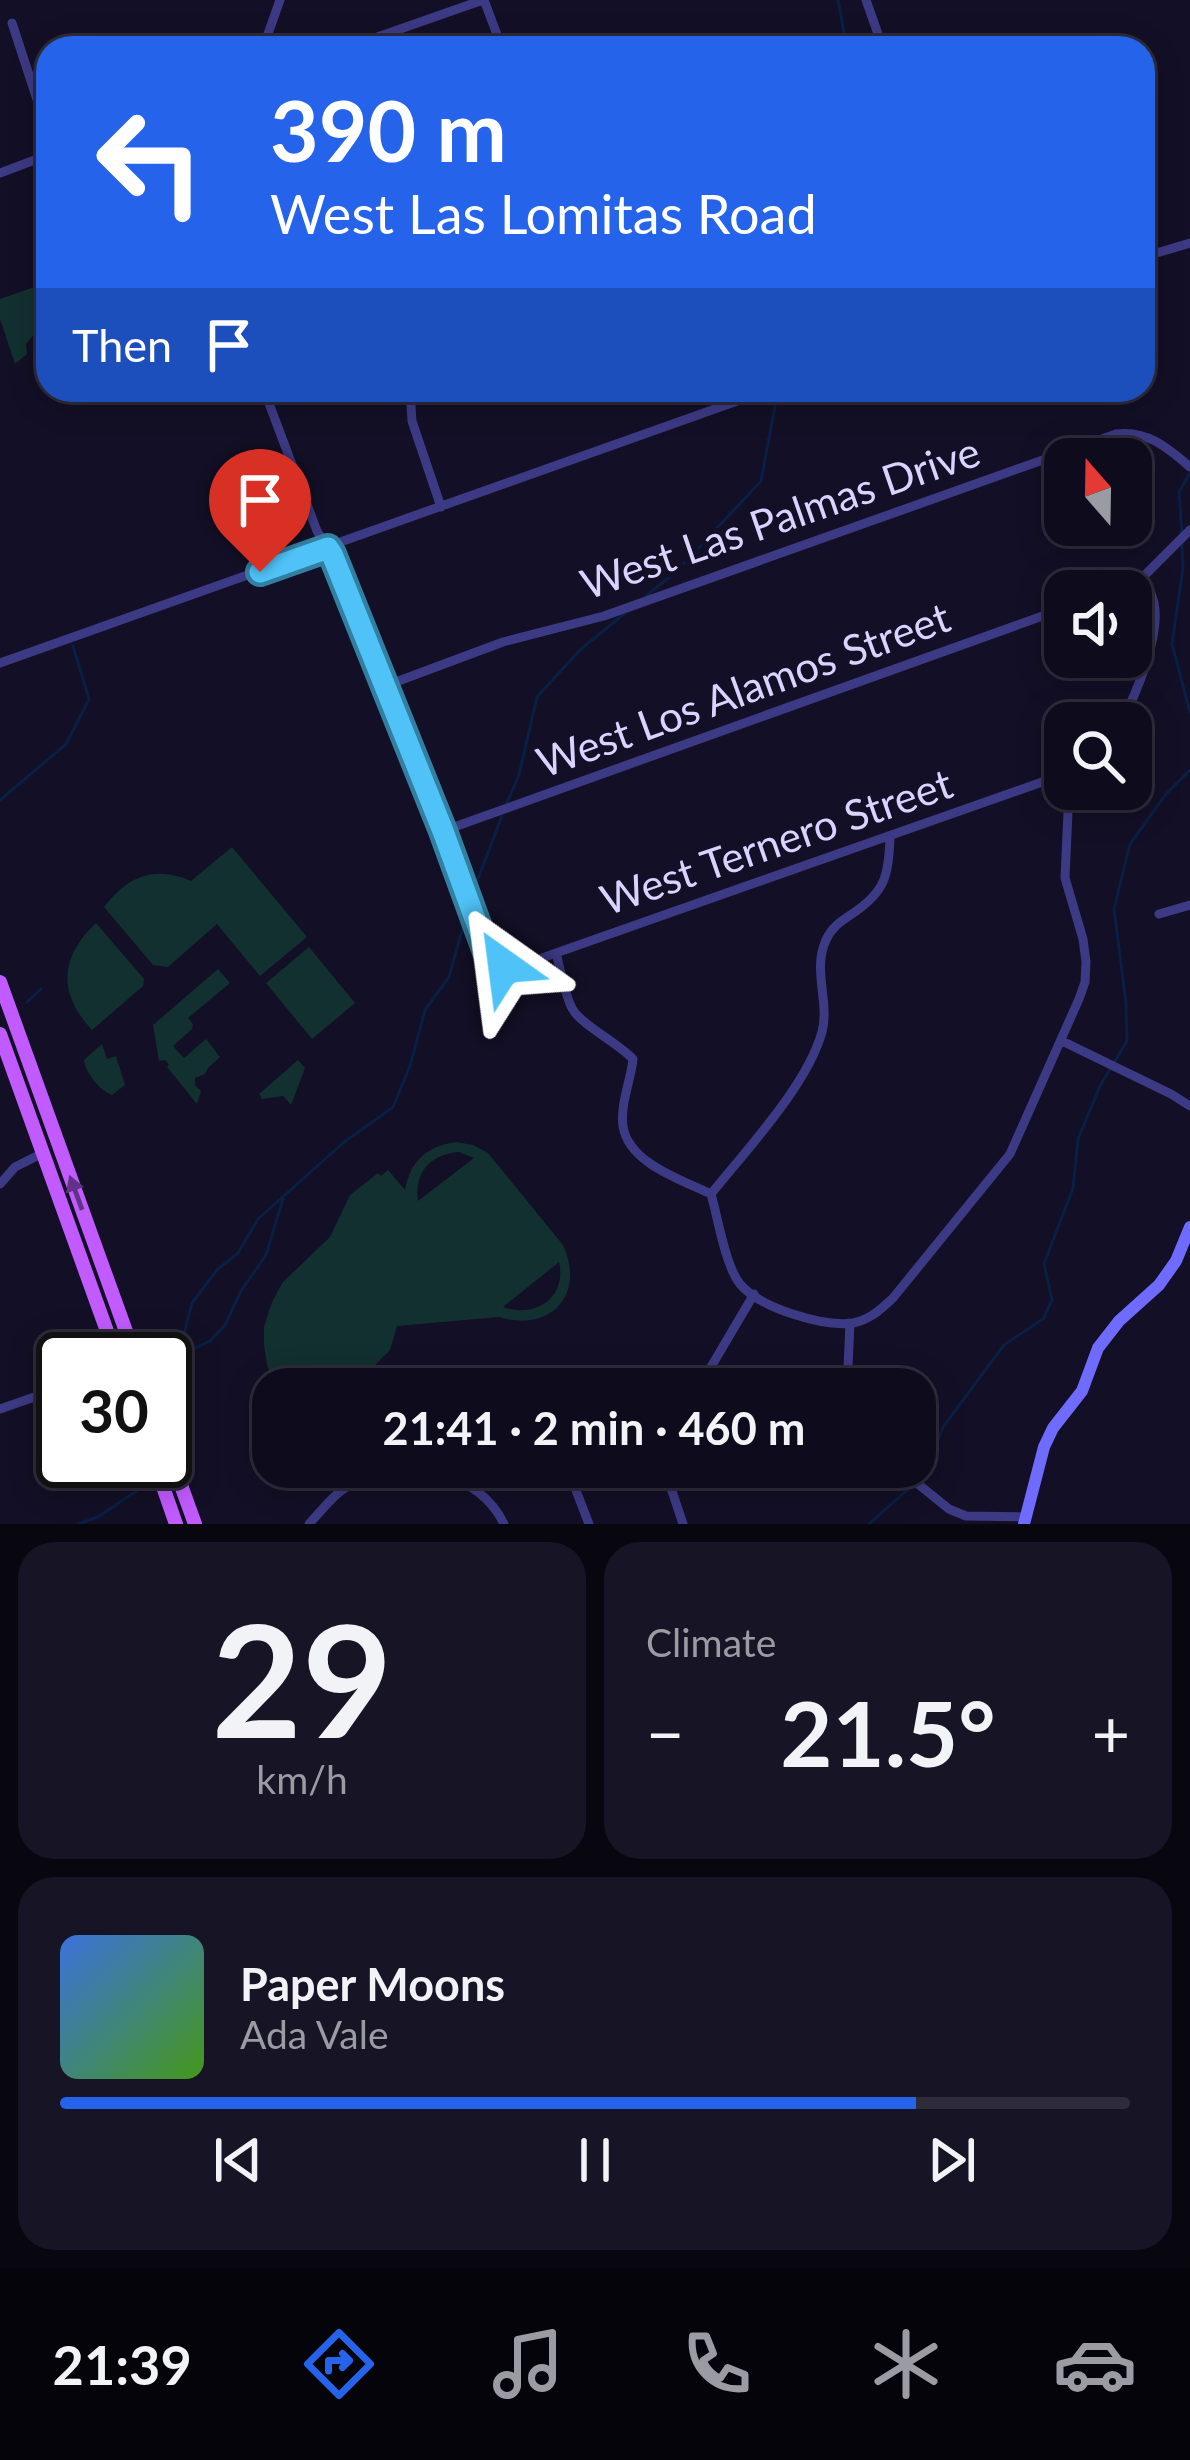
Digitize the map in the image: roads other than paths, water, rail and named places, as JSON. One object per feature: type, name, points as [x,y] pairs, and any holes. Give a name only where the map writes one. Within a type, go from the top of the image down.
[{"type":"main road","points":[[0,982],[126,1332]]},
{"type":"main road","points":[[0,1034],[107,1332]]},
{"type":"main road","points":[[163,1488],[176,1524]]},
{"type":"main road","points":[[182,1488],[195,1524]]},
{"type":"street","points":[[267,36],[279,0]]},
{"type":"street","points":[[380,36],[484,0],[498,36]]},
{"type":"street","points":[[866,0],[879,36]]},
{"type":"street","points":[[12,23],[36,97]]},
{"type":"street","points":[[0,173],[36,160]]},
{"type":"street","points":[[1155,253],[1190,243]]},
{"type":"street","points":[[269,402],[317,531],[336,561],[443,831]]},
{"type":"street","points":[[411,402],[412,421],[441,507]]},
{"type":"street","points":[[0,664],[734,402]]},
{"type":"street","name":"West Las Palmas Drive","points":[[385,686],[503,642],[604,616],[1115,434],[1155,440],[1189,466]]},
{"type":"street","points":[[1150,570],[1190,530]]},
{"type":"street","points":[[1152,598],[1152,637]]},
{"type":"street","name":"West Los Alamos Street","points":[[443,831],[1044,616]]},
{"type":"street","name":"West Ternero Street","points":[[443,831],[487,952],[496,964],[509,968],[1044,781]]},
{"type":"street","points":[[556,953],[572,1009],[633,1059],[622,1123],[627,1140],[647,1160],[711,1194],[741,1284],[793,1315],[850,1324],[873,1316],[892,1298],[1010,1154],[1062,1041],[1085,982],[1086,962],[1065,878],[1069,810]]},
{"type":"street","points":[[711,1194],[790,1093],[813,1054],[825,1004],[820,969],[824,944],[835,926],[874,900],[889,870],[890,836]]},
{"type":"street","points":[[1159,914],[1190,905]]},
{"type":"street","points":[[1062,1041],[1190,1106]]},
{"type":"street","points":[[0,1184],[15,1167],[43,1153]]},
{"type":"street","points":[[923,1488],[966,1516],[1026,1520],[1044,1448],[1082,1390],[1098,1348],[1119,1321],[1159,1285],[1190,1232]]},
{"type":"street","points":[[710,1368],[752,1292]]},
{"type":"street","points":[[848,1368],[850,1324]]},
{"type":"street","points":[[0,1409],[36,1396]]},
{"type":"street","points":[[310,1524],[345,1488]]},
{"type":"street","points":[[472,1488],[497,1509],[504,1524]]},
{"type":"street","points":[[575,1488],[590,1524]]},
{"type":"street","points":[[671,1488],[683,1524]]},
{"type":"waterway","points":[[838,0],[845,36]]},
{"type":"waterway","points":[[646,596],[678,570],[761,481],[776,402]]},
{"type":"waterway","points":[[1182,535],[1179,492],[1190,473]]},
{"type":"waterway","points":[[1182,544],[1172,644],[1190,713]]},
{"type":"waterway","points":[[505,807],[519,775],[537,697],[580,650],[625,613]]},
{"type":"waterway","points":[[0,800],[66,744],[89,699],[73,646]]},
{"type":"waterway","points":[[869,1524],[925,1474],[943,1427],[1004,1345],[1043,1319],[1052,1300],[1044,1264],[1073,1188],[1078,1139],[1100,1086],[1127,1041],[1114,909],[1130,844],[1190,770]]},
{"type":"waterway","points":[[471,897],[502,816]]},
{"type":"waterway","points":[[185,1332],[192,1303],[217,1270],[238,1253],[258,1219],[343,1143],[393,1107],[425,1010],[449,977],[467,912]]},
{"type":"waterway","points":[[27,1002],[41,989]]},
{"type":"waterway","points":[[192,1350],[210,1341],[225,1325],[266,1255],[283,1199]]},
{"type":"waterway","points":[[78,1524],[98,1517],[141,1488]]}]
